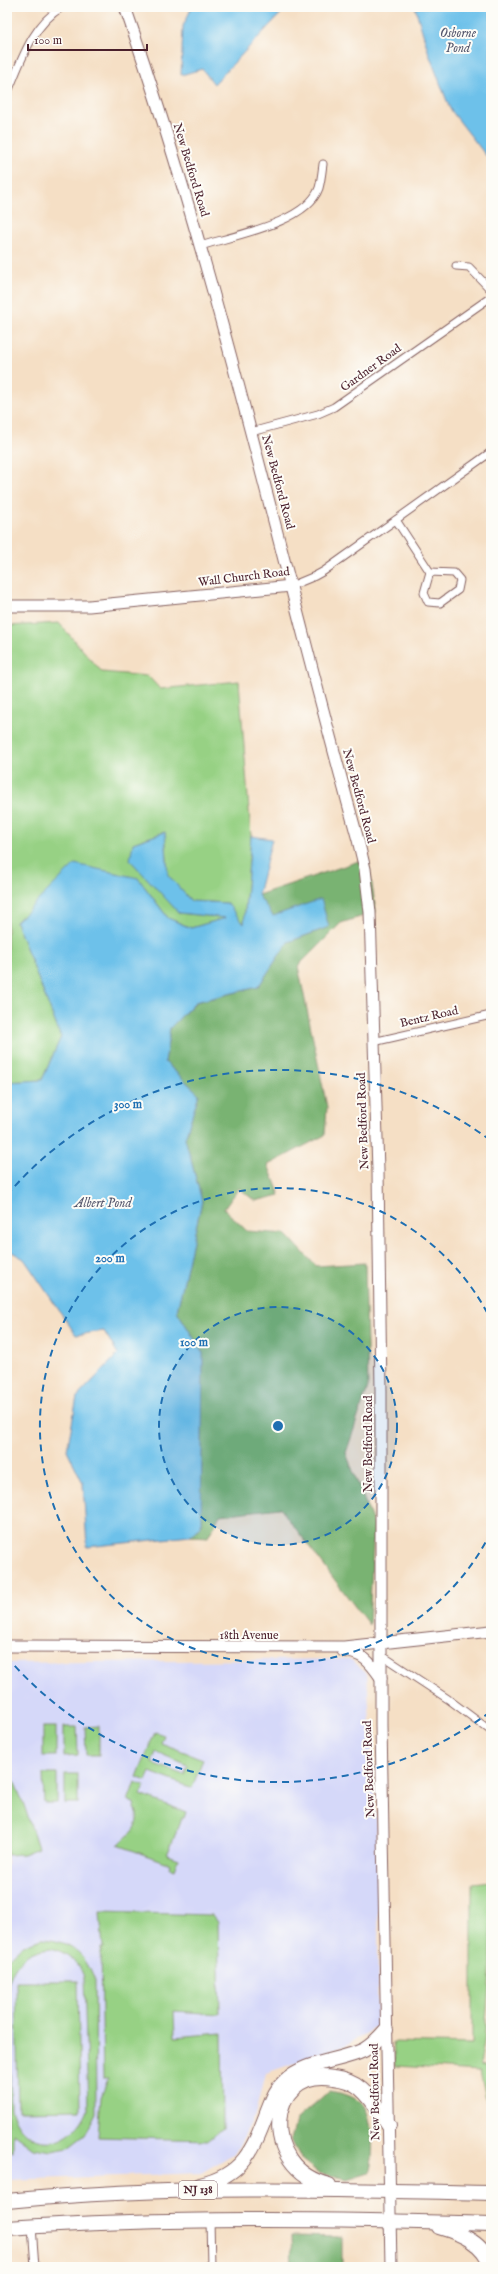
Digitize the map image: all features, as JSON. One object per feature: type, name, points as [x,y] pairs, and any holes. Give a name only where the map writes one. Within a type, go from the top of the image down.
[{"type":"highway","points":[[163,2191],[210,2183],[235,2170],[252,2150],[274,2095],[286,2080],[300,2071],[364,2050],[376,2041],[386,2030]]},
{"type":"highway","points":[[353,2190],[309,2179],[291,2162],[283,2148],[279,2132],[280,2112],[287,2096],[294,2087],[309,2079],[324,2077],[342,2079],[354,2084],[365,2093],[389,2125]]},
{"type":"highway","name":"NJ 138","points":[[7,2201],[56,2196],[163,2191],[257,2189],[491,2193]]},
{"type":"highway","points":[[7,2228],[118,2221],[210,2220],[390,2221],[491,2224]]},
{"type":"highway","points":[[419,2222],[463,2236],[482,2249],[491,2267]]},
{"type":"street","points":[[7,94],[29,43],[51,14],[62,7]]},
{"type":"street","name":"New Bedford Road","points":[[125,7],[161,113],[200,246],[251,432],[365,869],[370,912],[378,1171],[382,1643],[381,1678],[386,2030],[392,2267]]},
{"type":"street","points":[[200,246],[280,222],[295,215],[307,205],[319,189],[323,164]]},
{"type":"street","points":[[456,266],[468,267],[491,290]]},
{"type":"street","name":"Gardner Road","points":[[251,432],[318,414],[334,407],[491,297]]},
{"type":"street","name":"Wall Church Road","points":[[7,606],[89,606],[291,586],[316,576],[491,452]]},
{"type":"street","points":[[396,520],[430,572],[424,593],[428,602],[432,604],[440,603],[458,590],[460,580],[454,573],[430,572]]},
{"type":"street","name":"Bentz Road","points":[[373,1042],[491,1015]]},
{"type":"street","name":"18th Avenue","points":[[7,1646],[309,1648],[382,1643],[491,1631]]},
{"type":"street","points":[[309,1648],[355,1652],[369,1660],[381,1678]]},
{"type":"street","points":[[381,1655],[448,1699],[491,1731]]},
{"type":"street","points":[[210,2220],[211,2267]]},
{"type":"street","points":[[32,2226],[35,2267]]},
{"type":"shaded area","points":[[350,1659],[367,1674],[379,1872],[377,2027],[346,2045],[266,2073],[256,2113],[235,2153],[201,2173],[7,2180],[7,1663]]},
{"type":"green space","points":[[59,623],[102,672],[148,676],[160,689],[239,681],[251,836],[244,925],[226,903],[191,901],[168,875],[165,832],[133,843],[179,913],[227,918],[191,928],[168,918],[138,878],[16,922],[61,1037],[42,1080],[7,1082],[7,626]]},
{"type":"green space","points":[[368,858],[376,912],[341,923],[298,966],[327,1107],[325,1135],[268,1165],[280,1195],[255,1201],[239,1188],[224,1209],[247,1231],[286,1234],[316,1266],[365,1263],[368,1387],[346,1453],[374,1525],[369,1625],[280,1508],[220,1515],[208,1537],[190,1536],[201,1527],[203,1353],[177,1311],[202,1201],[185,1138],[199,1094],[165,1062],[170,1028],[196,1002],[258,987],[288,942],[329,927],[273,916],[258,895]]},
{"type":"green space","points":[[99,1726],[99,1755],[86,1755],[85,1727]]},
{"type":"green space","points":[[43,1727],[56,1727],[56,1756],[43,1756]]},
{"type":"green space","points":[[64,1727],[77,1727],[78,1755],[64,1756]]},
{"type":"green space","points":[[155,1732],[164,1735],[161,1743],[203,1759],[192,1788],[150,1772],[146,1781],[137,1777]],"holes":[[[156,1752],[188,1765],[184,1775],[152,1763]]]},
{"type":"green space","points":[[7,1774],[12,1776],[24,1805],[38,1848],[23,1854],[7,1855]]},
{"type":"green space","points":[[43,1774],[57,1774],[57,1803],[44,1803]]},
{"type":"green space","points":[[65,1774],[78,1774],[78,1803],[65,1803]]},
{"type":"green space","points":[[135,1782],[144,1786],[141,1795],[186,1812],[184,1818],[182,1818],[167,1855],[178,1859],[174,1870],[169,1868],[170,1864],[118,1845],[135,1828],[137,1813],[134,1803],[128,1801]]},
{"type":"green space","points":[[491,1881],[491,1963],[484,2043],[480,2065],[491,2067],[491,2124],[480,2071],[395,2066],[393,2042],[472,2044],[472,1883]]},
{"type":"green space","points":[[100,1912],[212,1915],[218,1922],[220,2014],[174,2011],[175,2037],[222,2033],[223,2128],[209,2140],[98,2137],[101,2097],[108,2079],[103,2079],[101,1948],[103,1948]]},
{"type":"green space","points":[[43,1939],[70,1946],[82,1956],[87,1963],[95,1981],[96,2114],[85,2135],[68,2148],[51,2151],[33,2148],[13,2133],[13,2151],[7,2151],[7,1961],[19,1949],[27,1944]],"holes":[[[51,1948],[71,1958],[79,1966],[84,1977],[88,2109],[81,2123],[71,2133],[60,2139],[49,2141],[37,2140],[27,2134],[18,2124],[11,2109],[8,1985],[14,1970],[28,1955],[43,1949]]]},
{"type":"green space","points":[[16,1981],[78,1981],[80,2110],[18,2111]]},
{"type":"green space","points":[[329,2091],[354,2098],[361,2103],[369,2117],[373,2146],[369,2172],[347,2179],[319,2173],[302,2160],[291,2140],[296,2120]]},
{"type":"green space","points":[[291,2236],[342,2237],[342,2267],[292,2267]]},
{"type":"water","points":[[192,7],[287,7],[214,84],[202,69],[181,75],[183,26]]},
{"type":"water","name":"Osborne Pond","points":[[415,7],[491,7],[491,162],[450,109],[429,54]]},
{"type":"water","name":"Albert Pond","points":[[165,832],[168,875],[191,901],[227,903],[244,924],[251,836],[272,839],[258,895],[273,916],[321,899],[329,927],[288,942],[258,987],[195,1002],[170,1028],[165,1062],[199,1094],[185,1138],[202,1201],[177,1311],[203,1353],[201,1527],[190,1536],[87,1547],[83,1483],[67,1450],[77,1397],[118,1354],[104,1331],[76,1335],[24,1259],[7,1249],[7,1082],[42,1080],[61,1037],[16,922],[75,864],[138,878],[168,918],[191,928],[225,918],[179,913],[130,860],[133,843]]}]
